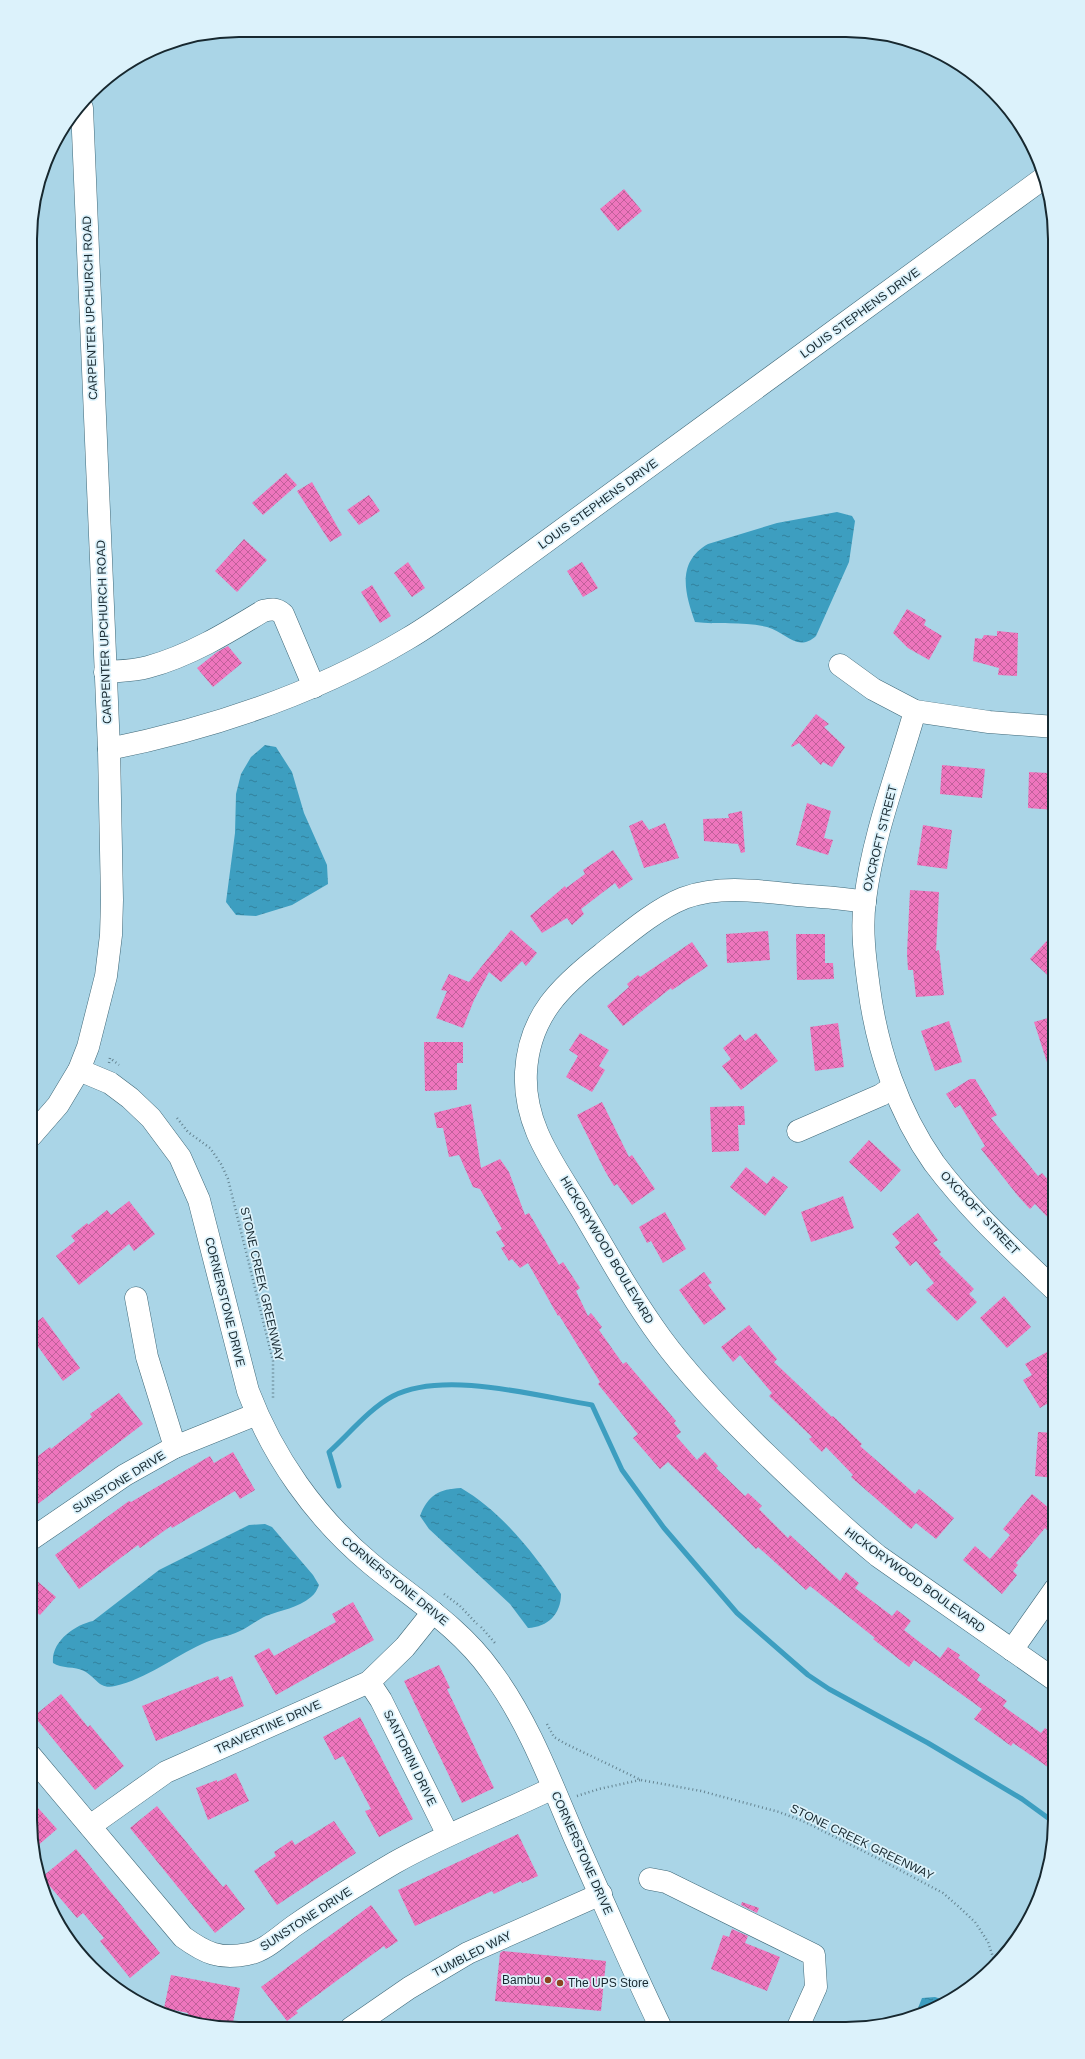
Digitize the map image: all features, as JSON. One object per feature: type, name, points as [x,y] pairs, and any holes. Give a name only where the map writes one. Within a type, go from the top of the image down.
[{"type":"street","name":"CARPENTER UPCHURCH ROAD","points":[[37,1129],[58,1105],[79,1070],[88,1047],[106,976],[111,935],[112,900],[109,749],[82,112]]},
{"type":"street","name":"LOUIS STEPHENS DRIVE","points":[[109,749],[184,733],[218,723],[314,687],[407,639],[451,610],[1039,181]]},
{"type":"street","points":[[105,672],[131,670],[172,660],[209,642],[263,611],[271,609],[278,610],[283,614],[314,687]]},
{"type":"street","points":[[840,665],[873,690],[915,712],[981,721],[1048,726]]},
{"type":"street","name":"OXCROFT STREET","points":[[915,712],[883,815],[873,854],[865,902],[864,933],[870,997],[878,1040],[893,1087],[921,1142],[934,1162],[952,1186],[981,1218],[1048,1283]]},
{"type":"street","name":"HICKORYWOOD BOULEVARD","points":[[865,902],[758,891],[724,890],[702,892],[666,906],[588,964],[571,979],[542,1013],[528,1052],[526,1075],[529,1111],[542,1145],[634,1299],[662,1340],[710,1397],[800,1488],[883,1560],[1048,1675]]},
{"type":"street","name":"CORNERSTONE DRIVE","points":[[79,1070],[110,1083],[130,1098],[151,1118],[180,1157],[199,1200],[248,1391],[265,1408],[279,1456],[296,1483],[331,1526],[370,1563],[433,1612],[466,1641],[505,1690],[523,1722],[658,2022]]},
{"type":"street","points":[[798,1131],[881,1095],[893,1087]]},
{"type":"street","points":[[136,1298],[147,1356],[175,1447]]},
{"type":"street","name":"SUNSTONE DRIVE","points":[[37,1535],[125,1475],[175,1447],[265,1408]]},
{"type":"street","points":[[1012,1650],[1048,1599]]},
{"type":"street","name":"TRAVERTINE DRIVE","points":[[90,1826],[166,1772],[369,1682],[405,1646],[433,1612]]},
{"type":"street","name":"SANTORINI DRIVE","points":[[369,1682],[381,1700],[448,1836]]},
{"type":"street","name":"SUNSTONE DRIVE","points":[[37,1763],[183,1937],[199,1949],[212,1955],[231,1957],[250,1954],[270,1944],[364,1881],[448,1836],[553,1788]]},
{"type":"street","points":[[650,1879],[666,1882],[814,1955],[816,1986],[800,2022]]},
{"type":"street","name":"TUMBLED WAY","points":[[359,2022],[409,1988],[468,1953],[601,1894]]},
{"type":"path","points":[[110,1058],[121,1066]]},
{"type":"path","name":"STONE CREEK GREENWAY","points":[[174,1114],[188,1132],[210,1148],[221,1164],[228,1179],[273,1362],[265,1408]]},
{"type":"path","points":[[440,1592],[460,1606],[499,1648]]},
{"type":"path","name":"STONE CREEK GREENWAY","points":[[547,1723],[554,1737],[641,1780],[701,1791],[779,1812],[805,1822],[879,1859],[943,1893],[960,1907],[975,1922],[988,1942],[993,1958]]},
{"type":"path","points":[[575,1797],[600,1789],[641,1780]]},
{"type":"water","points":[[837,512],[852,516],[855,521],[849,562],[816,636],[809,641],[797,642],[774,630],[758,625],[695,622],[688,601],[686,579],[687,569],[691,560],[698,551],[708,544],[777,523]]},
{"type":"water","points":[[265,745],[276,747],[292,772],[304,813],[327,865],[328,884],[292,905],[256,916],[236,915],[226,902],[235,833],[236,794],[241,774],[251,757]]},
{"type":"water","points":[[461,1488],[490,1509],[517,1535],[529,1549],[561,1594],[559,1608],[547,1622],[542,1625],[528,1628],[510,1604],[429,1529],[420,1516],[427,1503],[435,1494],[446,1490]]},
{"type":"water","points":[[265,1524],[272,1527],[313,1575],[319,1585],[314,1595],[306,1601],[259,1619],[235,1633],[202,1644],[149,1673],[115,1686],[110,1687],[101,1685],[80,1669],[60,1666],[53,1663],[53,1655],[56,1648],[66,1635],[79,1626],[93,1621],[159,1570],[249,1525]]},
{"type":"water","points":[[935,1997],[940,1999],[918,2009],[922,1998]]},
{"type":"building","points":[[624,189],[642,211],[618,231],[600,209]]},
{"type":"building","points":[[286,473],[297,485],[263,515],[252,503]]},
{"type":"building","points":[[312,482],[342,535],[330,542],[297,491]]},
{"type":"building","points":[[369,495],[380,511],[359,525],[347,510]]},
{"type":"building","points":[[244,539],[267,560],[237,592],[215,571]]},
{"type":"building","points":[[408,562],[425,588],[412,597],[394,573]]},
{"type":"building","points":[[582,562],[598,588],[583,597],[567,571]]},
{"type":"building","points":[[372,585],[391,616],[380,623],[361,592]]},
{"type":"building","points":[[907,609],[926,620],[924,625],[942,636],[929,660],[908,648],[893,633]]},
{"type":"building","points":[[997,631],[1018,633],[1017,676],[998,675],[999,668],[973,661],[975,638],[982,639],[984,635],[997,636]]},
{"type":"building","points":[[228,646],[242,663],[213,687],[197,668],[217,652]]},
{"type":"building","points":[[816,714],[829,724],[824,727],[845,747],[832,767],[823,762],[821,765],[799,743],[792,747],[791,746]]},
{"type":"building","points":[[942,765],[985,769],[982,798],[940,794]]},
{"type":"building","points":[[1029,772],[1048,773],[1048,809],[1028,808]]},
{"type":"building","points":[[807,803],[831,811],[824,838],[833,840],[828,855],[796,845]]},
{"type":"building","points":[[742,811],[745,852],[741,853],[738,844],[704,841],[703,819],[729,818],[728,814]]},
{"type":"building","points":[[642,820],[649,830],[665,823],[679,858],[644,868],[629,826]]},
{"type":"building","points":[[923,825],[952,830],[947,869],[917,865]]},
{"type":"building","points":[[613,850],[633,879],[619,889],[615,883],[581,909],[584,914],[572,925],[567,918],[542,933],[530,916],[565,886],[566,888],[585,874],[583,870]]},
{"type":"building","points":[[910,890],[939,892],[936,951],[939,950],[944,995],[916,997],[913,970],[908,970],[907,953]]},
{"type":"building","points":[[511,930],[537,953],[526,966],[522,961],[501,982],[489,972],[474,1000],[463,1028],[436,1018],[447,991],[441,990],[449,974],[469,982]]},
{"type":"building","points":[[768,931],[770,960],[727,963],[726,934]]},
{"type":"building","points":[[796,934],[825,934],[825,963],[833,963],[834,979],[797,980]]},
{"type":"building","points":[[1048,940],[1048,976],[1030,959]]},
{"type":"building","points":[[692,942],[708,966],[672,990],[671,988],[623,1026],[607,1006],[629,987],[627,984],[638,975],[640,977]]},
{"type":"building","points":[[1048,1018],[1048,1066],[1034,1022]]},
{"type":"building","points":[[949,1021],[962,1062],[935,1071],[921,1031]]},
{"type":"building","points":[[838,1023],[844,1067],[815,1071],[810,1027]]},
{"type":"building","points":[[580,1033],[609,1050],[599,1066],[605,1070],[592,1092],[566,1077],[578,1056],[569,1050]]},
{"type":"building","points":[[756,1033],[778,1061],[741,1090],[722,1066],[731,1059],[723,1048],[740,1034],[745,1041]]},
{"type":"building","points":[[424,1042],[463,1042],[463,1063],[457,1063],[457,1090],[425,1091]]},
{"type":"building","points":[[970,1079],[975,1079],[997,1115],[991,1118],[1038,1176],[1042,1173],[1048,1179],[1048,1218],[1035,1204],[1030,1209],[1018,1196],[981,1149],[985,1146],[960,1105],[955,1108],[946,1094]]},
{"type":"building","points":[[602,1102],[629,1157],[632,1155],[655,1189],[632,1205],[617,1184],[614,1186],[577,1115]]},
{"type":"building","points":[[471,1104],[481,1168],[500,1159],[509,1172],[525,1215],[529,1213],[559,1265],[563,1262],[580,1288],[576,1291],[588,1316],[591,1313],[602,1327],[599,1330],[623,1364],[626,1362],[676,1421],[674,1423],[681,1432],[676,1436],[697,1460],[705,1452],[718,1466],[716,1468],[745,1496],[748,1493],[762,1506],[759,1509],[788,1538],[790,1535],[840,1581],[846,1572],[859,1583],[855,1588],[892,1616],[897,1610],[911,1621],[904,1630],[940,1658],[948,1647],[960,1655],[958,1658],[980,1675],[977,1680],[1007,1701],[1003,1706],[1041,1733],[1045,1728],[1048,1730],[1048,1767],[1013,1743],[1011,1746],[974,1719],[982,1709],[914,1660],[909,1667],[810,1586],[806,1590],[758,1547],[756,1549],[668,1462],[660,1469],[633,1438],[638,1434],[598,1384],[600,1382],[559,1315],[558,1316],[528,1263],[520,1268],[512,1259],[509,1261],[501,1248],[505,1246],[496,1232],[502,1229],[480,1189],[473,1187],[459,1155],[449,1157],[443,1128],[437,1128],[434,1113]]},
{"type":"building","points":[[744,1106],[745,1125],[738,1125],[739,1151],[712,1152],[710,1107]]},
{"type":"building","points":[[869,1140],[901,1170],[881,1192],[849,1162]]},
{"type":"building","points":[[746,1167],[767,1184],[773,1176],[788,1187],[765,1216],[730,1187]]},
{"type":"building","points":[[843,1196],[854,1228],[811,1242],[801,1212]]},
{"type":"building","points":[[129,1201],[155,1234],[134,1251],[129,1244],[79,1285],[56,1256],[75,1241],[71,1236],[87,1223],[88,1225],[107,1210],[111,1215]]},
{"type":"building","points":[[665,1212],[686,1249],[663,1263],[651,1241],[647,1243],[639,1227]]},
{"type":"building","points":[[918,1213],[938,1240],[933,1243],[941,1252],[939,1254],[974,1289],[969,1294],[977,1302],[957,1321],[926,1290],[934,1283],[916,1261],[910,1266],[895,1247],[900,1243],[892,1234]]},
{"type":"building","points":[[704,1272],[712,1283],[708,1285],[726,1309],[704,1325],[679,1290]]},
{"type":"building","points":[[1004,1296],[1031,1327],[1007,1348],[980,1318]]},
{"type":"building","points":[[43,1317],[80,1368],[63,1381],[37,1345],[37,1322]]},
{"type":"building","points":[[749,1325],[777,1359],[774,1362],[862,1444],[860,1446],[915,1494],[919,1489],[954,1518],[936,1539],[916,1523],[911,1529],[851,1477],[853,1475],[826,1447],[822,1452],[809,1439],[812,1437],[769,1396],[772,1393],[740,1355],[733,1362],[721,1347]]},
{"type":"building","points":[[1047,1352],[1048,1354],[1048,1403],[1040,1408],[1023,1380],[1032,1375],[1025,1364]]},
{"type":"building","points":[[119,1393],[143,1424],[37,1505],[37,1457],[50,1447],[51,1449],[92,1417],[90,1414]]},
{"type":"building","points":[[1038,1432],[1048,1433],[1048,1477],[1035,1476]]},
{"type":"building","points":[[233,1452],[255,1490],[240,1499],[235,1491],[172,1528],[171,1526],[140,1548],[138,1545],[79,1589],[55,1555],[129,1501],[131,1502],[210,1456],[214,1463]]},
{"type":"building","points":[[1032,1494],[1048,1507],[1048,1529],[1047,1530],[1045,1528],[1016,1563],[1018,1565],[1013,1571],[1017,1575],[1002,1594],[963,1560],[975,1546],[990,1559],[1010,1535],[1003,1529]]},
{"type":"building","points":[[37,1581],[56,1597],[40,1615],[37,1613]]},
{"type":"building","points":[[353,1602],[374,1640],[276,1695],[254,1656],[269,1648],[274,1656],[336,1622],[332,1614]]},
{"type":"building","points":[[439,1665],[450,1688],[447,1689],[494,1788],[462,1803],[404,1681]]},
{"type":"building","points":[[218,1676],[220,1681],[232,1676],[244,1706],[156,1741],[142,1706]]},
{"type":"building","points":[[61,1694],[88,1727],[90,1725],[124,1766],[95,1790],[37,1720],[37,1714]]},
{"type":"building","points":[[360,1717],[413,1819],[379,1837],[365,1811],[371,1809],[343,1756],[335,1760],[323,1737]]},
{"type":"building","points":[[236,1773],[249,1801],[208,1820],[196,1788],[217,1780],[217,1782]]},
{"type":"building","points":[[157,1806],[223,1887],[226,1884],[245,1909],[215,1933],[130,1828]]},
{"type":"building","points":[[37,1807],[57,1829],[39,1845],[37,1833]]},
{"type":"building","points":[[334,1821],[356,1853],[277,1905],[254,1871],[276,1856],[274,1852],[292,1840],[295,1845]]},
{"type":"building","points":[[518,1834],[538,1876],[522,1883],[521,1881],[494,1894],[492,1891],[415,1926],[398,1890]]},
{"type":"building","points":[[76,1849],[160,1953],[130,1978],[100,1941],[104,1938],[83,1913],[77,1918],[48,1883],[45,1875]]},
{"type":"building","points":[[742,1902],[759,1908],[757,1913],[741,1905]]},
{"type":"building","points":[[371,1905],[398,1941],[386,1949],[384,1946],[296,2011],[298,2013],[287,2021],[261,1987]]},
{"type":"building","points":[[732,1929],[748,1936],[745,1943],[780,1957],[767,1991],[711,1969],[723,1935],[729,1937]]},
{"type":"building","points":[[503,1951],[606,1961],[601,2011],[495,2001],[500,1953]]},
{"type":"building","points":[[171,1975],[240,1988],[233,2022],[200,2018],[187,2015],[188,2013],[164,2008]]},
{"type":"waterway","points":[[339,1486],[329,1452],[384,1401],[393,1396],[414,1389],[438,1385],[491,1387],[592,1405],[622,1470],[664,1528],[737,1613],[808,1675],[829,1689],[928,1743],[1022,1799],[1048,1818]]},
{"type":"place","name":"Bambu","points":[[548,1980]]},
{"type":"place","name":"The UPS Store","points":[[560,1983]]}]
